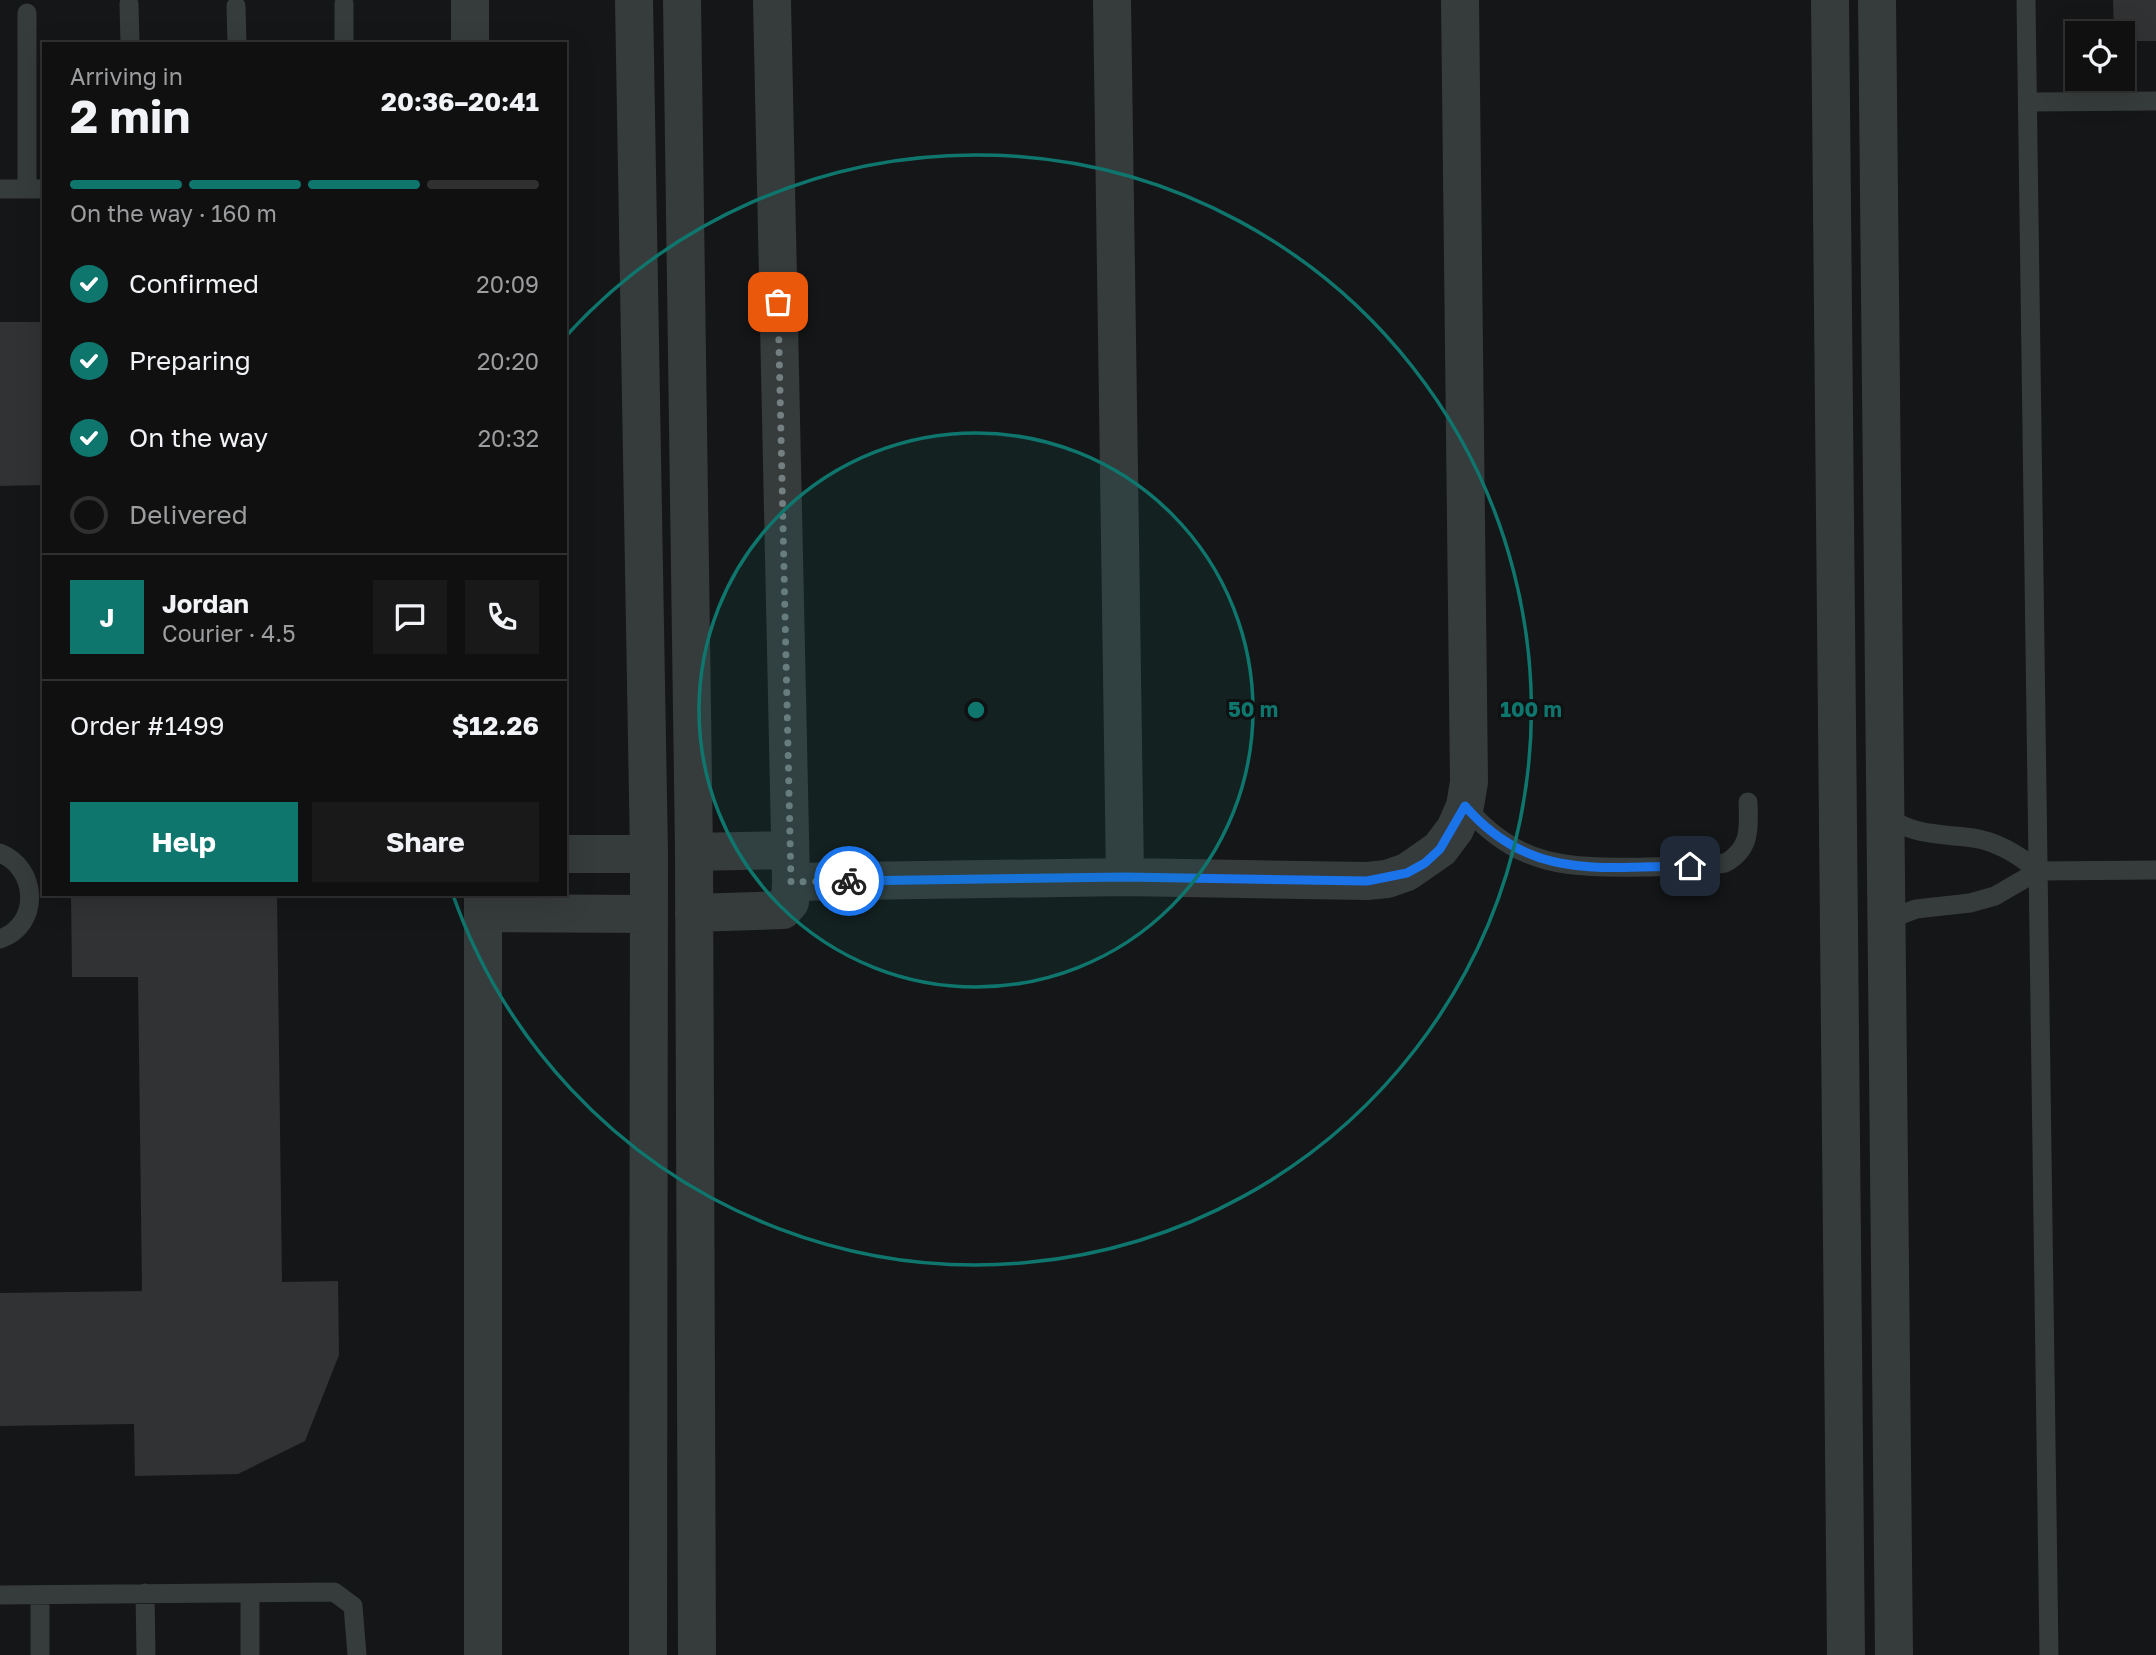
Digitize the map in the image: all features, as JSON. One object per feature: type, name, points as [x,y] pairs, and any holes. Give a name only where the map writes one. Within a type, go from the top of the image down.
[{"type":"street","points":[[470,0],[471,42]]},
{"type":"street","points":[[634,0],[649,854],[648,1655]]},
{"type":"street","points":[[682,0],[694,852],[697,1655]]},
{"type":"street","points":[[694,913],[783,910],[790,902],[772,0]]},
{"type":"street","points":[[1111,0],[1125,877]]},
{"type":"street","points":[[694,852],[791,866],[1125,877],[1367,881],[1407,873],[1440,849],[1465,806],[1469,765],[1460,0]]},
{"type":"street","points":[[1830,0],[1846,1655]]},
{"type":"street","points":[[1877,0],[1894,1655]]},
{"type":"street","points":[[567,854],[649,854]]},
{"type":"street","points":[[483,1655],[483,904],[648,914]]},
{"type":"lane","points":[[2026,0],[2049,1655]]},
{"type":"lane","points":[[129,4],[130,42]]},
{"type":"lane","points":[[344,4],[344,42]]},
{"type":"lane","points":[[236,6],[237,42]]},
{"type":"lane","points":[[0,189],[36,189],[27,13]]},
{"type":"lane","points":[[2028,102],[2156,101]]},
{"type":"lane","points":[[1465,806],[1483,827],[1525,855],[1546,863],[1591,868],[1725,863],[1735,858],[1747,840],[1748,802]]},
{"type":"lane","points":[[1887,817],[1914,832],[1985,841],[2022,858],[2038,871]]},
{"type":"lane","points":[[0,853],[18,864],[26,875],[31,903],[18,928],[0,939]]},
{"type":"lane","points":[[1888,920],[1916,909],[1970,903],[1995,897],[2038,871],[2156,870]]},
{"type":"lane","points":[[0,1595],[326,1591],[342,1595],[353,1606],[356,1614],[357,1655]]},
{"type":"lane","points":[[145,1593],[146,1655]]},
{"type":"lane","points":[[250,1593],[250,1655]]},
{"type":"lane","points":[[40,1595],[40,1655]]},
{"type":"building","points":[[2113,0],[2156,0],[2156,41],[2135,41],[2135,21],[2114,21]]},
{"type":"building","points":[[0,322],[42,322],[42,485],[0,486]]},
{"type":"building","points":[[71,896],[277,896],[282,1282],[338,1281],[339,1355],[305,1441],[238,1474],[135,1476],[134,1424],[0,1426],[0,1293],[142,1291],[138,977],[72,977]]},
{"type":"way so far","points":[[778,302],[791,882],[849,881]]},
{"type":"route","points":[[849,881],[1125,877],[1367,881],[1387,879],[1407,873],[1425,863],[1440,849],[1455,829],[1465,806],[1483,827],[1506,844],[1546,863],[1591,868],[1690,866]]}]
